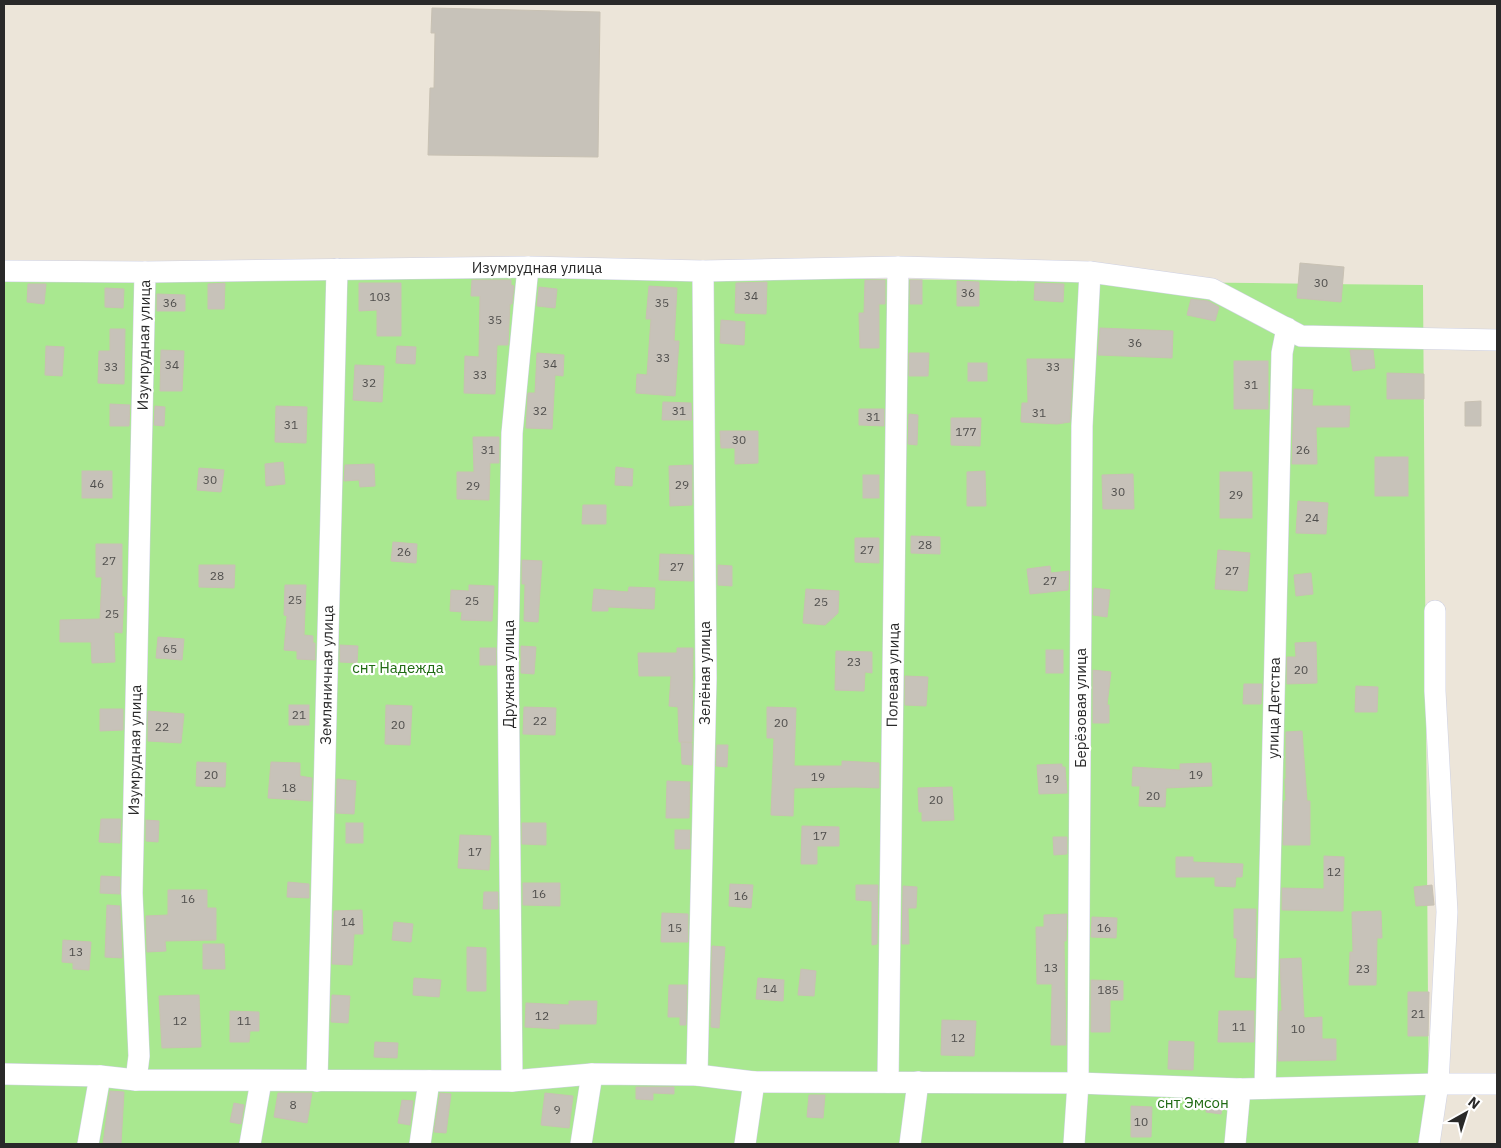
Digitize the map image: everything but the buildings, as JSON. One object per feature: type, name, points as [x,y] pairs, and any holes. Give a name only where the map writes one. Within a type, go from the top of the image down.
[{"type":"street","name":"Изумрудная улица","points":[[136,1080],[139,1056],[132,893],[145,272],[528,267],[703,271],[898,267],[1090,272],[1212,289],[1301,336],[1497,340]]},
{"type":"street","name":"Дружная улица","points":[[512,1081],[508,652],[512,434],[528,267]]},
{"type":"street","name":"Полевая улица","points":[[888,1082],[898,267]]},
{"type":"street","name":"Земляничная улица","points":[[317,1081],[337,270]]},
{"type":"street","points":[[4,271],[145,272]]},
{"type":"street","name":"Зелёная улица","points":[[697,1074],[706,678],[703,271]]},
{"type":"street","name":"Берёзовая улица","points":[[1074,1144],[1078,1083],[1082,426],[1090,272]]},
{"type":"street","name":"улица Детства","points":[[1265,1088],[1282,353],[1287,328]]},
{"type":"street","points":[[1429,1144],[1438,1084],[1447,912],[1435,691],[1435,611]]},
{"type":"street","points":[[4,1074],[100,1076],[136,1080],[512,1081],[592,1074],[697,1074],[754,1082],[1078,1083],[1240,1089],[1497,1084]]},
{"type":"street","points":[[581,1144],[592,1074]]},
{"type":"street","points":[[88,1144],[100,1076]]},
{"type":"street","points":[[250,1144],[261,1081]]},
{"type":"street","points":[[420,1144],[429,1081]]},
{"type":"street","points":[[745,1144],[754,1082]]},
{"type":"street","points":[[910,1144],[918,1082]]},
{"type":"street","points":[[1234,1144],[1240,1089]]},
{"type":"green space","name":"снт Надежда","points":[[4,271],[1423,285],[1429,1144],[4,1144]]},
{"type":"park label","name":"снт Эмсон","points":[[1193,1103]]}]
